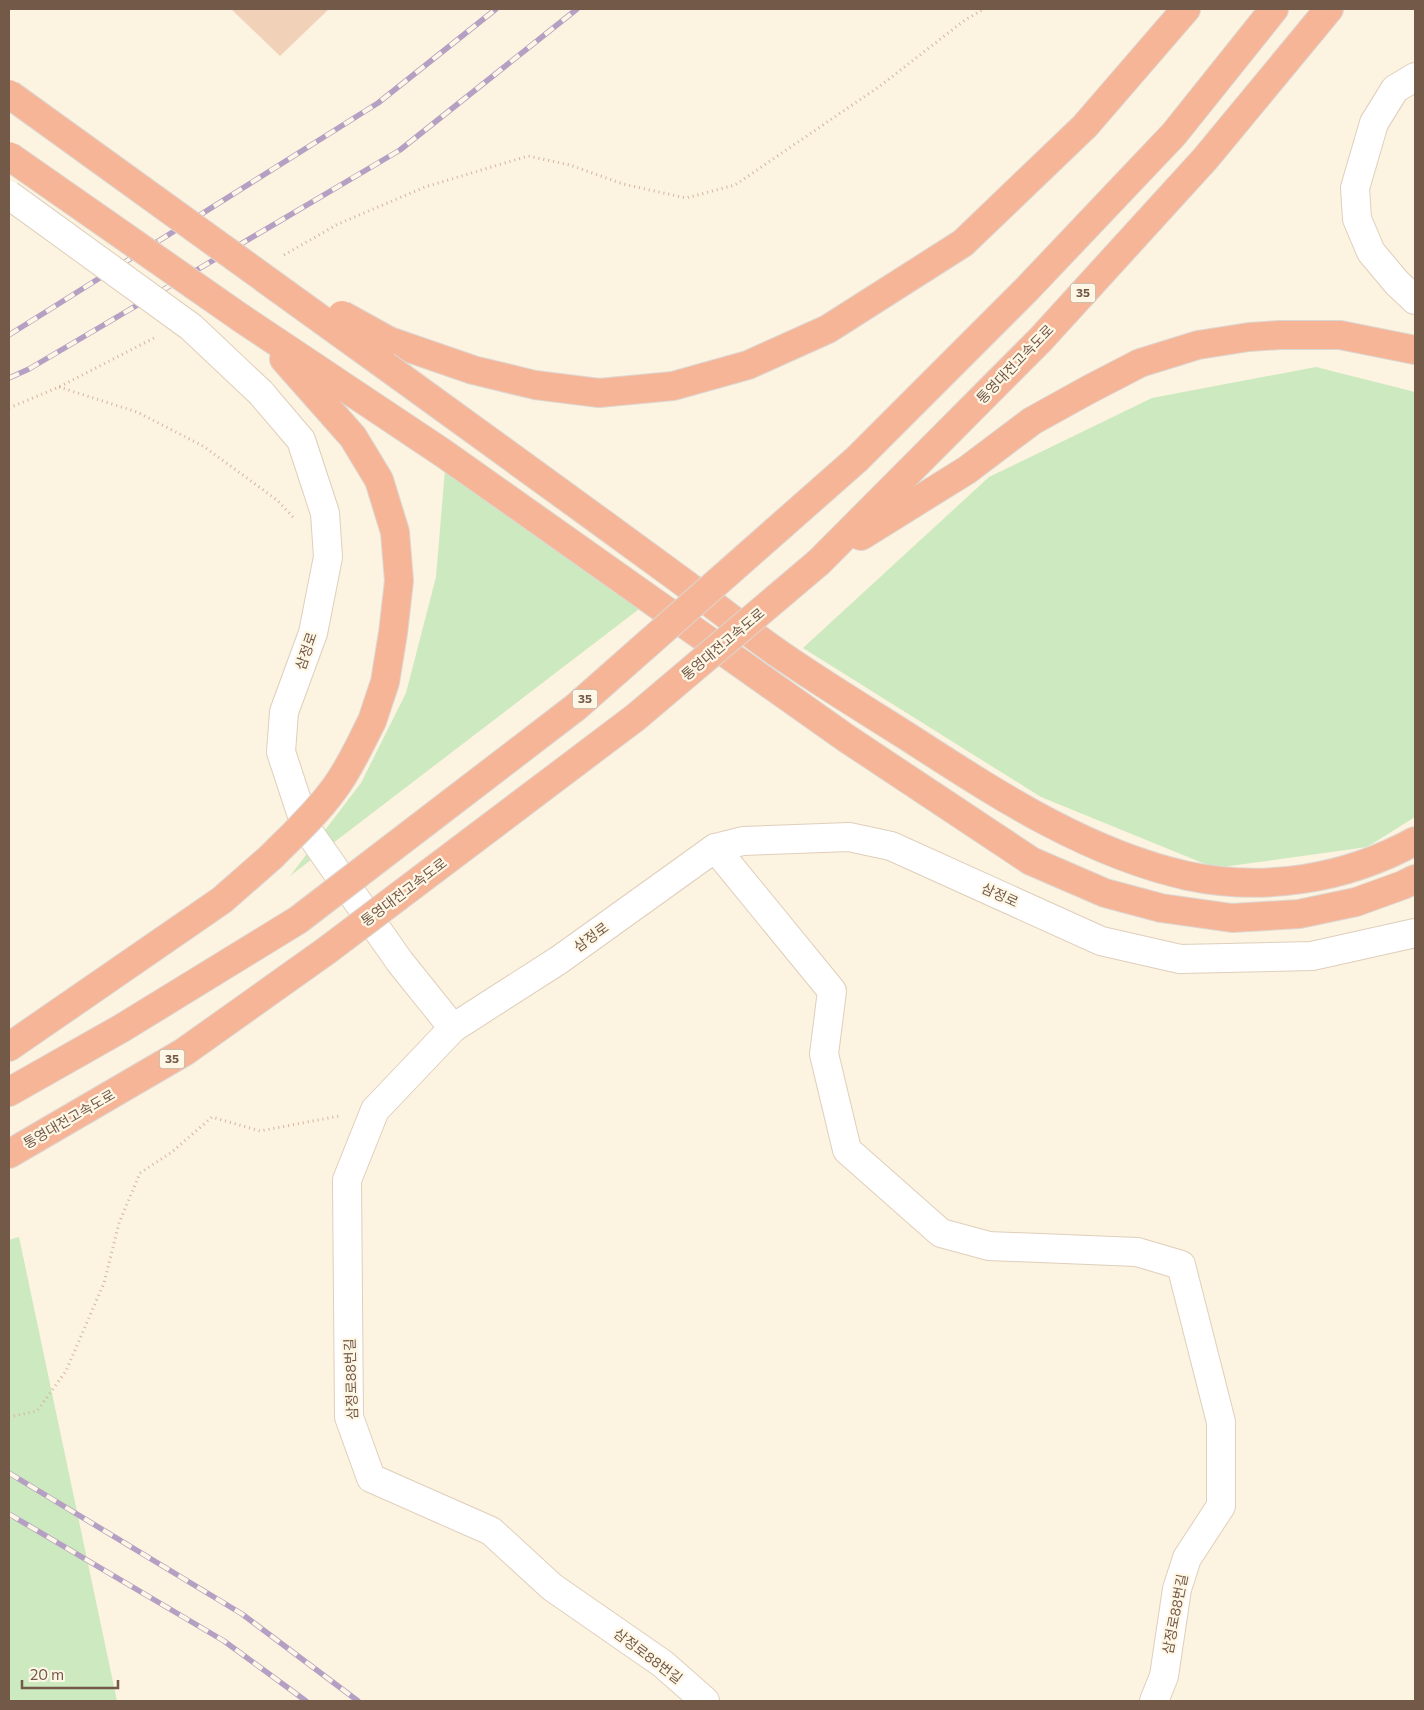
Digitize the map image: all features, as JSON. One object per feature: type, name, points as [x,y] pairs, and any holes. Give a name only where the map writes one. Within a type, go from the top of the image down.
[{"type":"highway","points":[[242,260],[389,341],[473,370],[535,385],[599,393],[673,386],[748,365],[828,329],[963,243],[1085,126],[1186,9]]},
{"type":"highway","name":"35","points":[[9,1092],[122,1028],[298,920],[576,707],[857,459],[1026,290],[1174,134],[1274,9]]},
{"type":"highway","name":"통영대전고속도로","points":[[9,1154],[184,1052],[326,951],[636,717],[819,562],[1041,339],[1204,159],[1329,9]]},
{"type":"highway","points":[[9,94],[242,260],[788,660],[971,778],[1051,823],[1110,852],[1147,865],[1189,876],[1227,881],[1269,882],[1306,880],[1352,868],[1394,852],[1415,841]]},
{"type":"highway","points":[[9,156],[242,318],[443,453],[846,738],[1032,861],[1105,893],[1162,908],[1232,918],[1299,914],[1356,902],[1415,879]]},
{"type":"highway","points":[[9,1047],[222,900],[271,857],[312,816],[335,788],[354,758],[372,721],[385,682],[394,633],[399,581],[395,532],[379,480],[353,438],[295,370],[242,318]]},
{"type":"highway","points":[[819,562],[966,470],[1032,421],[1140,363],[1198,345],[1249,337],[1340,335],[1415,350]]},
{"type":"street","points":[[1415,77],[1395,89],[1374,123],[1355,188],[1357,219],[1371,252],[1396,283],[1415,300]]},
{"type":"street","name":"삼정로","points":[[9,195],[191,328],[261,393],[301,440],[325,513],[328,557],[313,633],[284,712],[280,752],[306,828],[400,962],[453,1028],[559,960],[715,848],[743,841],[849,838],[891,846],[1102,941],[1180,959],[1312,956],[1415,933]]},
{"type":"street","name":"삼정로88번길","points":[[715,848],[832,991],[824,1054],[847,1150],[941,1233],[989,1246],[1137,1252],[1181,1265],[1221,1422],[1221,1506],[1187,1558],[1177,1589],[1164,1676],[1154,1701]]},
{"type":"street","name":"삼정로88번길","points":[[453,1028],[375,1110],[347,1180],[349,1418],[371,1478],[491,1531],[552,1586],[663,1664],[704,1701]]},
{"type":"path","points":[[282,257],[338,224],[425,187],[528,156],[570,165],[623,184],[686,198],[735,185],[880,86],[966,20],[984,9]]},
{"type":"path","points":[[9,408],[59,387],[161,334]]},
{"type":"path","points":[[59,387],[137,412],[203,446],[277,500],[296,521]]},
{"type":"path","points":[[9,1416],[37,1411],[66,1371],[104,1283],[119,1223],[140,1173],[172,1152],[212,1117],[260,1131],[375,1110]]},
{"type":"green space","points":[[1316,367],[1415,392],[1415,817],[1367,847],[1215,868],[1041,797],[803,648],[989,477],[1152,398]]},
{"type":"green space","points":[[446,458],[643,606],[290,876],[361,783],[406,693],[436,577]]},
{"type":"green space","points":[[19,1237],[117,1701],[9,1701],[9,1240]]},
{"type":"building","points":[[231,9],[329,9],[280,56]]},
{"type":"railway","points":[[9,335],[378,103],[496,9]]},
{"type":"railway","points":[[9,378],[29,369],[400,150],[577,9]]},
{"type":"railway","points":[[9,1473],[242,1614],[358,1701]]},
{"type":"railway","points":[[9,1514],[224,1641],[306,1701]]}]
